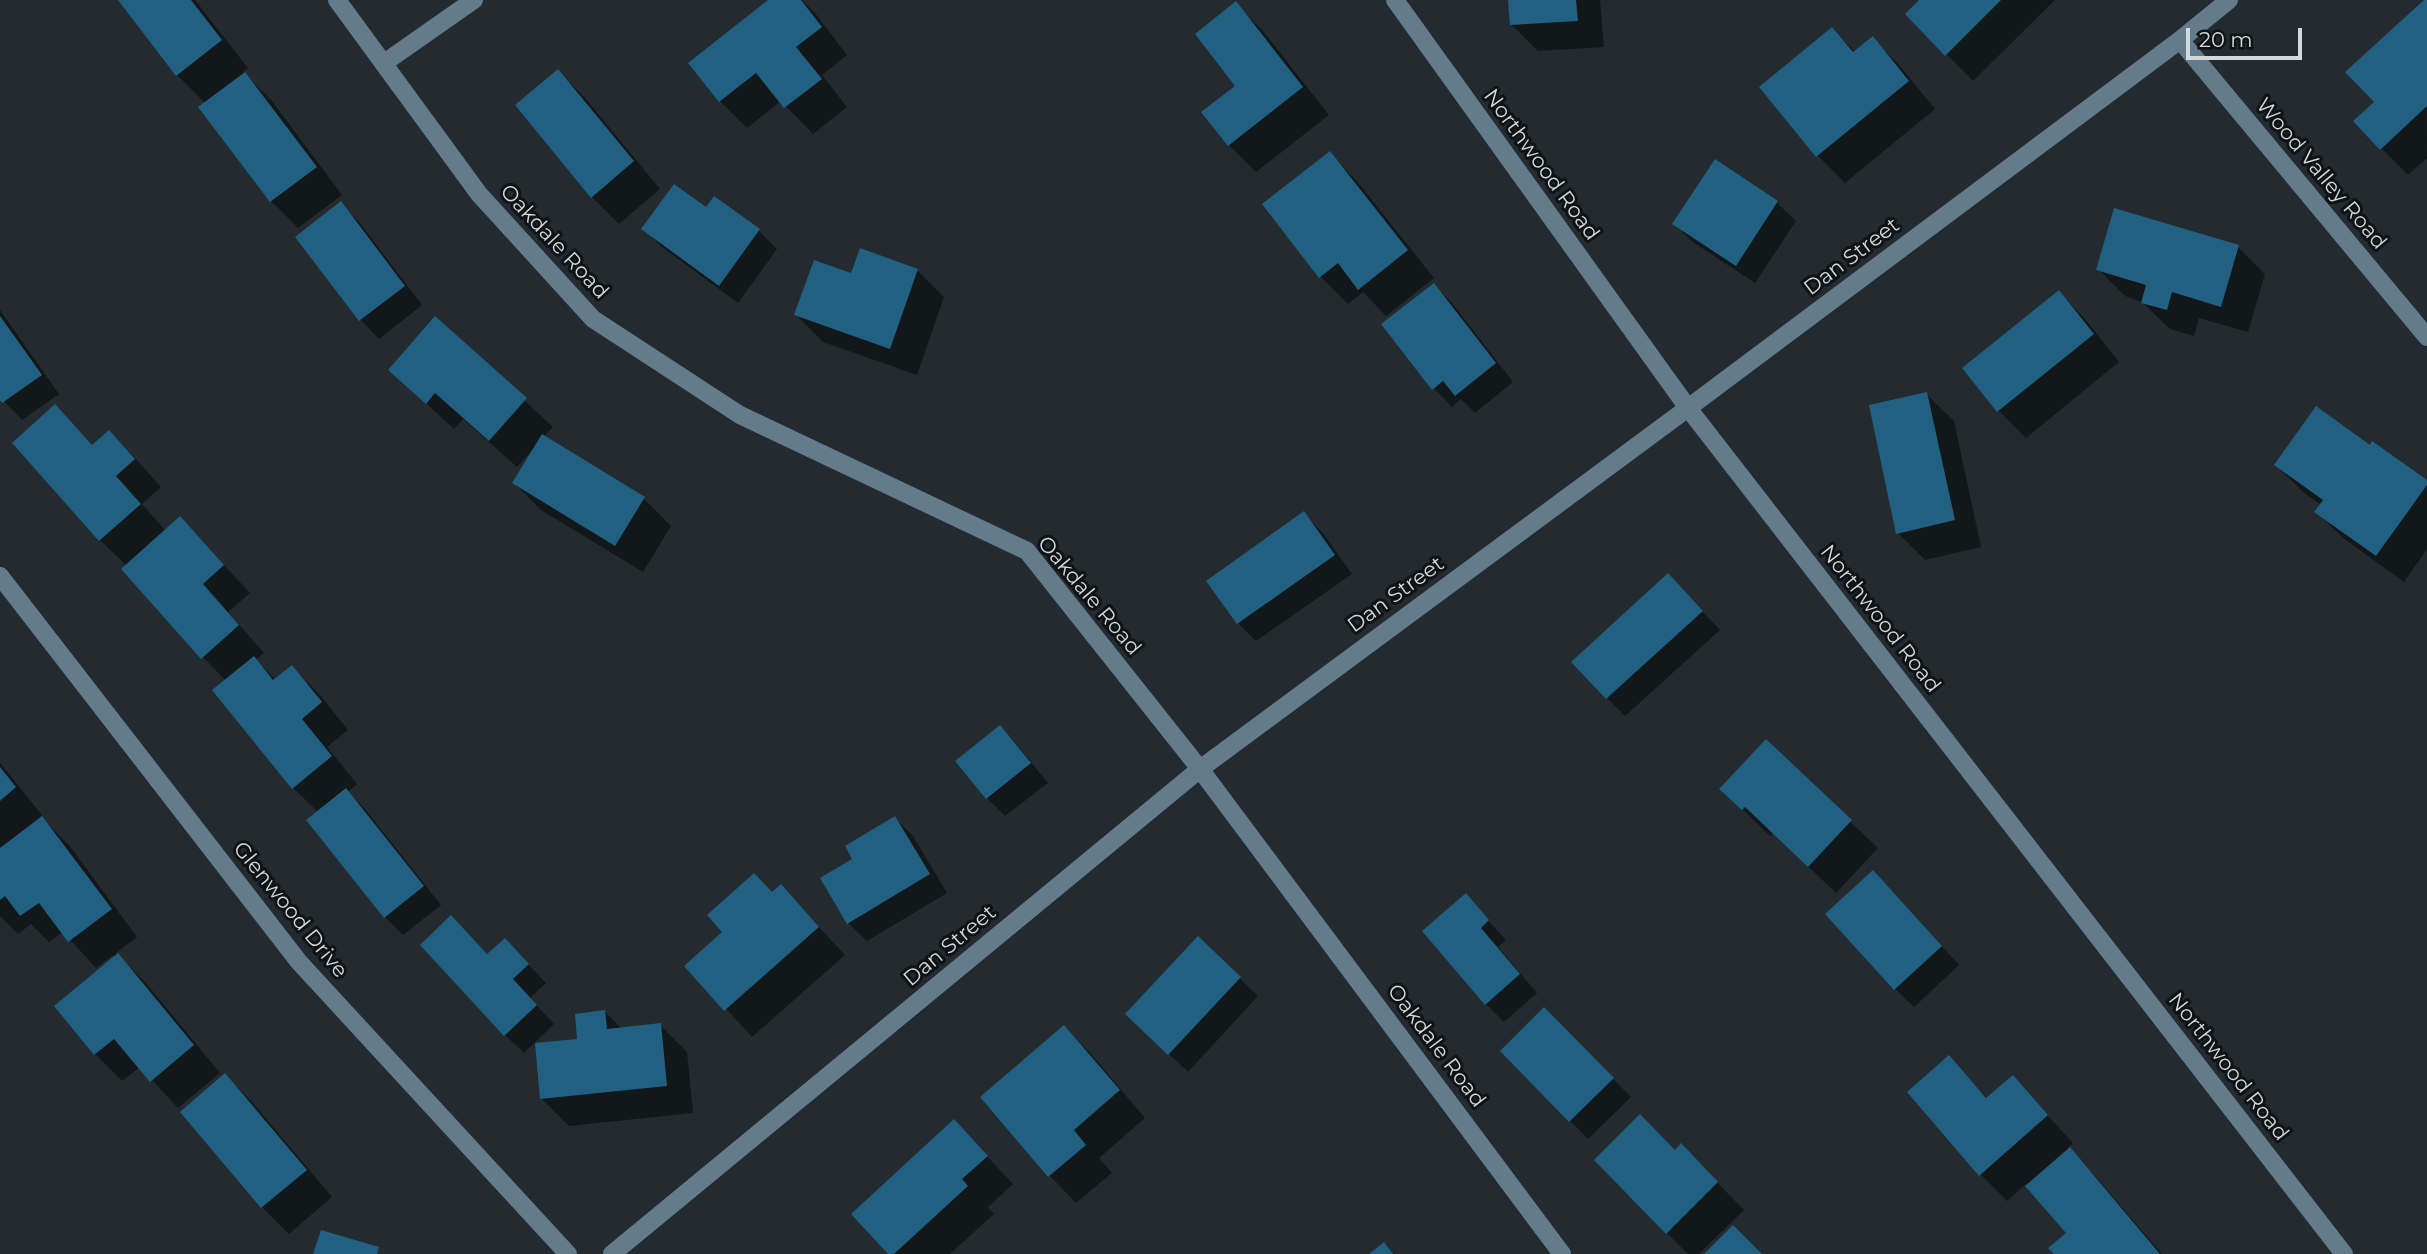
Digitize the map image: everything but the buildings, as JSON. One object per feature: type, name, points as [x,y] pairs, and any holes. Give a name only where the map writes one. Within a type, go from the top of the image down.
[{"type":"street","name":"Oakdale Road","points":[[337,0],[479,194],[593,319],[740,415],[1027,551],[1200,769],[1562,1254]]},
{"type":"street","points":[[384,63],[474,0]]},
{"type":"street","name":"Northwood Road","points":[[1395,0],[1688,408],[2344,1254]]},
{"type":"street","name":"Dan Street","points":[[612,1254],[1200,769],[1688,408],[2180,40],[2229,0]]},
{"type":"street","name":"Wood Valley Road","points":[[2180,40],[2427,337]]},
{"type":"street","name":"Glenwood Drive","points":[[0,576],[299,962],[568,1254]]}]
